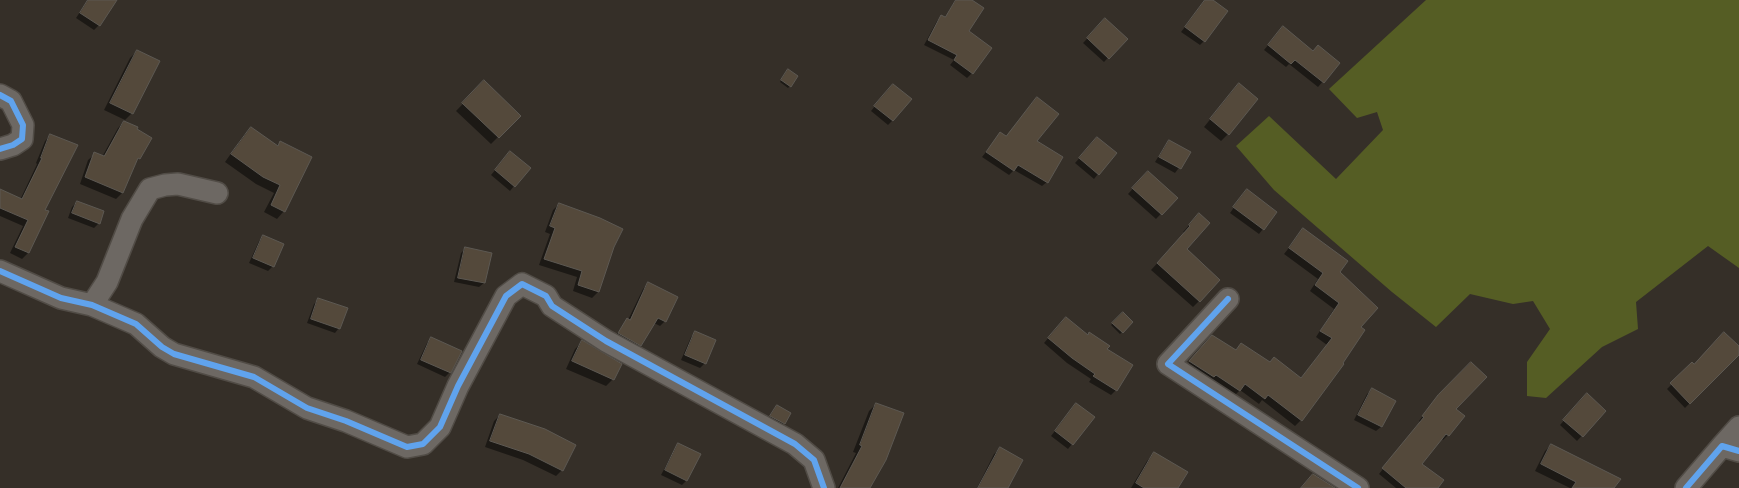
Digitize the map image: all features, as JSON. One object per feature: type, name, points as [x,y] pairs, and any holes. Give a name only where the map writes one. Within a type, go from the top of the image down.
[{"type":"street","points":[[0,95],[11,101],[23,125],[22,139],[13,145],[0,149]]},
{"type":"street","points":[[92,305],[107,282],[132,219],[150,190],[165,185],[178,184],[217,193]]},
{"type":"street","points":[[0,271],[61,298],[92,305],[136,324],[162,347],[174,354],[254,377],[307,408],[346,421],[407,447],[423,444],[440,427],[462,377],[506,296],[522,284],[546,296],[552,306],[606,340],[795,444],[814,460],[824,488]]},
{"type":"street","points":[[1228,299],[1168,364],[1358,488]]},
{"type":"street","points":[[1686,488],[1731,448],[1739,427]]},
{"type":"green space","points":[[1426,0],[1739,0],[1739,268],[1708,246],[1636,302],[1638,329],[1602,347],[1546,398],[1527,396],[1527,362],[1550,329],[1533,301],[1513,304],[1470,294],[1436,327],[1392,292],[1274,190],[1236,146],[1269,116],[1336,179],[1383,130],[1377,112],[1357,118],[1329,89]]},
{"type":"building","points":[[88,0],[117,0],[100,26],[80,13]]},
{"type":"building","points":[[956,0],[972,0],[984,8],[969,31],[992,48],[973,74],[954,60],[957,55],[928,40],[941,15],[945,17]]},
{"type":"building","points":[[1205,0],[1213,0],[1228,11],[1205,42],[1185,27]]},
{"type":"building","points":[[1105,18],[1128,39],[1109,59],[1087,38]]},
{"type":"building","points":[[1283,26],[1313,51],[1318,45],[1340,63],[1324,83],[1295,60],[1291,64],[1268,45]]},
{"type":"building","points":[[137,50],[160,61],[133,114],[110,103]]},
{"type":"building","points":[[788,69],[798,76],[791,87],[781,80]]},
{"type":"building","points":[[484,80],[521,116],[499,138],[462,103]]},
{"type":"building","points":[[1239,83],[1258,99],[1229,135],[1210,119]]},
{"type":"building","points":[[893,84],[912,99],[893,121],[874,106]]},
{"type":"building","points":[[1037,97],[1059,114],[1037,141],[1063,157],[1048,183],[1018,165],[1014,171],[986,152],[1000,132],[1006,136]]},
{"type":"building","points":[[124,121],[138,127],[137,129],[152,138],[140,159],[138,158],[123,193],[85,177],[94,152],[104,156]]},
{"type":"building","points":[[251,127],[278,146],[280,141],[312,157],[285,212],[271,205],[280,185],[263,177],[231,154]]},
{"type":"building","points":[[50,134],[78,145],[45,210],[49,211],[29,253],[15,247],[28,220],[0,208],[0,189],[22,199],[42,158]]},
{"type":"building","points":[[1097,137],[1117,153],[1099,175],[1079,158]]},
{"type":"building","points":[[1169,140],[1191,152],[1181,169],[1159,157]]},
{"type":"building","points":[[510,151],[531,168],[515,187],[495,170]]},
{"type":"building","points":[[1148,171],[1178,198],[1162,215],[1132,188]]},
{"type":"building","points":[[1247,189],[1277,212],[1264,230],[1233,207]]},
{"type":"building","points":[[77,201],[104,211],[100,224],[72,213]]},
{"type":"building","points":[[559,203],[600,218],[623,229],[614,247],[599,292],[578,285],[582,271],[544,259],[555,228],[550,226]]},
{"type":"building","points":[[1199,213],[1210,223],[1187,249],[1220,280],[1200,302],[1157,263]]},
{"type":"building","points":[[1303,228],[1348,261],[1340,272],[1378,308],[1361,327],[1365,330],[1344,364],[1302,421],[1268,395],[1265,399],[1245,384],[1240,391],[1216,375],[1214,377],[1189,361],[1212,335],[1236,350],[1241,343],[1270,362],[1274,357],[1301,378],[1332,338],[1320,331],[1339,303],[1315,285],[1323,273],[1289,248]]},
{"type":"building","points":[[263,235],[284,244],[274,267],[253,258]]},
{"type":"building","points":[[465,247],[492,253],[485,283],[458,278]]},
{"type":"building","points":[[648,282],[678,297],[666,322],[658,318],[641,346],[618,333],[627,318],[630,320]]},
{"type":"building","points":[[318,298],[348,308],[340,329],[311,319]]},
{"type":"building","points":[[1123,312],[1133,322],[1123,333],[1112,323]]},
{"type":"building","points":[[1066,317],[1088,335],[1089,332],[1110,346],[1107,349],[1133,365],[1117,391],[1093,376],[1095,374],[1048,338]]},
{"type":"building","points":[[695,331],[716,340],[706,364],[685,355]]},
{"type":"building","points":[[1724,332],[1739,346],[1739,355],[1690,404],[1670,383],[1692,362],[1694,364]]},
{"type":"building","points":[[431,337],[462,351],[451,373],[421,360]]},
{"type":"building","points":[[582,340],[622,364],[614,380],[572,361]]},
{"type":"building","points":[[1471,362],[1487,377],[1456,409],[1465,416],[1449,436],[1446,434],[1422,464],[1444,480],[1438,488],[1406,488],[1382,468],[1424,417],[1422,416],[1438,395]]},
{"type":"building","points":[[1372,388],[1396,401],[1382,427],[1358,415]]},
{"type":"building","points":[[1587,393],[1606,411],[1583,437],[1563,420]]},
{"type":"building","points":[[876,403],[904,413],[886,460],[870,488],[840,488],[862,446],[860,445]]},
{"type":"building","points":[[1076,403],[1095,417],[1073,445],[1055,431]]},
{"type":"building","points":[[777,405],[791,413],[785,424],[770,416]]},
{"type":"building","points":[[500,414],[545,429],[576,445],[563,471],[529,454],[490,441]]},
{"type":"building","points":[[678,443],[701,454],[687,481],[665,470]]},
{"type":"building","points":[[1551,444],[1621,479],[1614,488],[1572,488],[1576,482],[1541,464]]},
{"type":"building","points":[[1000,447],[1023,460],[1008,488],[978,488]]},
{"type":"building","points":[[1154,452],[1188,472],[1178,488],[1144,488],[1136,483]]},
{"type":"building","points":[[1313,474],[1335,488],[1301,488]]},
{"type":"cycle path","points":[[0,95],[11,101],[23,125],[22,139],[13,145],[0,149]]},
{"type":"cycle path","points":[[0,271],[61,298],[92,305],[136,324],[162,347],[174,354],[254,377],[307,408],[346,421],[407,447],[423,444],[440,427],[458,386],[506,296],[522,284],[546,296],[552,306],[606,341],[795,444],[814,460],[824,488]]},
{"type":"cycle path","points":[[1228,299],[1168,364],[1358,488]]},
{"type":"cycle path","points":[[1686,488],[1722,446],[1739,451]]}]
